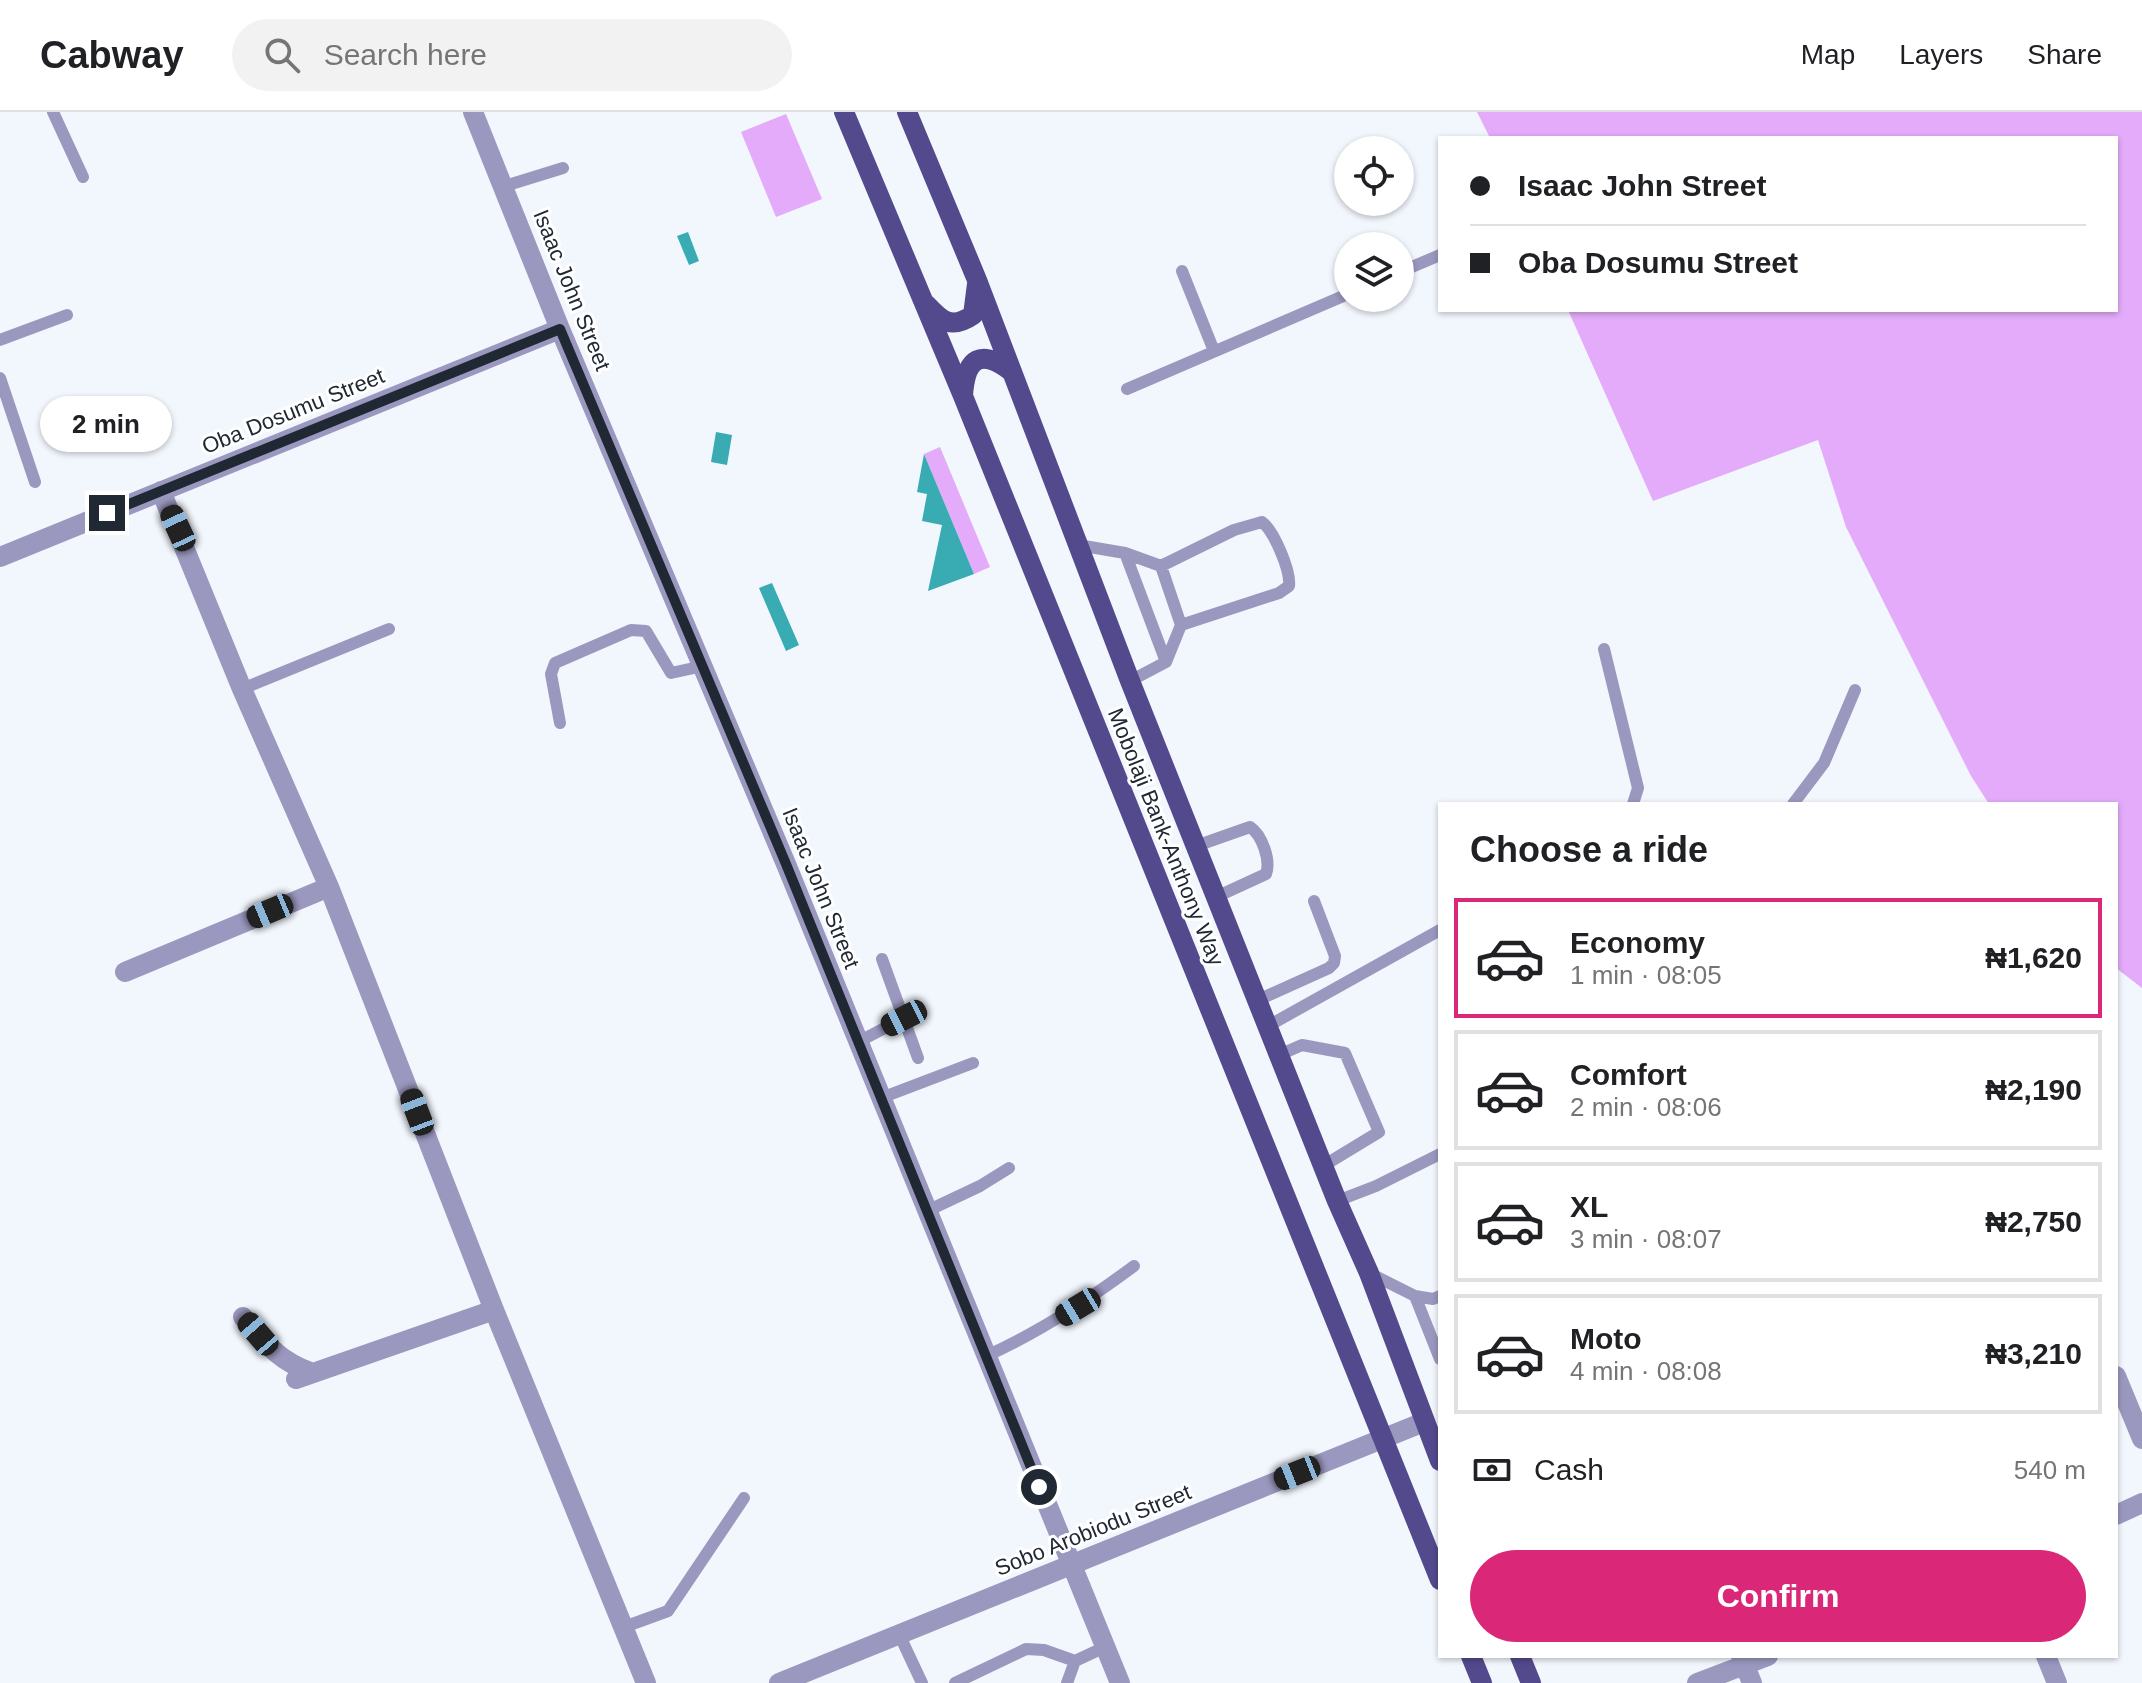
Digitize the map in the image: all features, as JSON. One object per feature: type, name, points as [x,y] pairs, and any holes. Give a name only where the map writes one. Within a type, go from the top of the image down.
[{"type":"main road","name":"Mobolaji Bank-Anthony Way","points":[[844,112],[963,396],[1438,1575]]},
{"type":"main road","name":"Mobolaji Bank-Anthony Way","points":[[907,112],[977,280],[1130,681],[1337,1201],[1369,1273],[1438,1456]]},
{"type":"main road","points":[[921,298],[940,319],[951,323],[962,322],[973,315],[977,280]]},
{"type":"main road","points":[[963,396],[964,374],[971,364],[983,359],[996,359],[1012,372]]},
{"type":"main road","points":[[1472,1658],[1482,1683]]},
{"type":"main road","points":[[1521,1658],[1531,1683]]},
{"type":"street","name":"Isaac John Street","points":[[473,112],[1120,1683]]},
{"type":"street","name":"Oba Dosumu Street","points":[[0,557],[560,329]]},
{"type":"street","points":[[161,491],[242,689],[329,887],[494,1310],[646,1683]]},
{"type":"street","points":[[125,972],[329,887]]},
{"type":"street","points":[[243,1317],[273,1352],[303,1376],[494,1310]]},
{"type":"street","points":[[2118,1381],[2142,1439]]},
{"type":"street","name":"Sobo Arobiodu Street","points":[[779,1683],[1424,1422]]},
{"type":"street","points":[[2118,1514],[2142,1503]]},
{"type":"street","points":[[1697,1683],[1746,1668],[1764,1658]]},
{"type":"street","points":[[2047,1658],[2057,1683]]},
{"type":"lane","points":[[53,112],[83,177]]},
{"type":"lane","points":[[505,186],[563,168]]},
{"type":"lane","points":[[1414,266],[1438,256]]},
{"type":"lane","points":[[1182,271],[1214,351]]},
{"type":"lane","points":[[1127,389],[1334,300]]},
{"type":"lane","points":[[0,340],[67,315]]},
{"type":"lane","points":[[0,378],[35,482]]},
{"type":"lane","points":[[1078,545],[1125,553],[1161,566],[1234,530],[1262,522],[1270,530],[1289,575],[1289,586],[1279,593],[1181,625]]},
{"type":"lane","points":[[1125,553],[1166,662]]},
{"type":"lane","points":[[1130,681],[1166,662],[1181,625],[1161,566]]},
{"type":"lane","points":[[242,689],[389,629]]},
{"type":"lane","points":[[560,723],[551,674],[555,663],[631,630],[646,631],[671,673],[703,666]]},
{"type":"lane","points":[[1604,649],[1638,788],[1634,802]]},
{"type":"lane","points":[[1795,802],[1824,763],[1855,690]]},
{"type":"lane","points":[[1196,846],[1250,827],[1256,830],[1269,861],[1266,874],[1216,897]]},
{"type":"lane","points":[[1258,1000],[1334,963],[1335,956],[1314,901]]},
{"type":"lane","points":[[1268,1026],[1438,931]]},
{"type":"lane","points":[[882,959],[918,1058]]},
{"type":"lane","points":[[858,1042],[904,1018]]},
{"type":"lane","points":[[1279,1055],[1302,1045],[1345,1053],[1379,1132],[1323,1166]]},
{"type":"lane","points":[[881,1098],[973,1063]]},
{"type":"lane","points":[[1337,1201],[1376,1186],[1438,1155]]},
{"type":"lane","points":[[927,1211],[980,1186],[1009,1168]]},
{"type":"lane","points":[[986,1356],[1078,1307],[1134,1266]]},
{"type":"lane","points":[[1369,1273],[1415,1296],[1438,1297]]},
{"type":"lane","points":[[1415,1296],[1438,1354]]},
{"type":"lane","points":[[624,1627],[668,1611],[744,1498]]},
{"type":"lane","points":[[899,1634],[922,1683]]},
{"type":"lane","points":[[955,1683],[1026,1649],[1044,1650],[1075,1661],[1105,1647]]},
{"type":"lane","points":[[1067,1683],[1075,1661]]},
{"type":"shaded area","points":[[1477,112],[2142,112],[2142,988],[2118,970],[2118,802],[1988,802],[1971,776],[1846,527],[1818,440],[1653,501],[1569,312],[2118,312],[2118,136],[1489,136]]},
{"type":"shaded area","points":[[786,114],[822,199],[776,217],[741,132]]},
{"type":"shaded area","points":[[940,447],[990,567],[974,574],[924,454]]},
{"type":"water","points":[[688,232],[699,261],[689,265],[677,236]]},
{"type":"water","points":[[716,432],[732,435],[727,465],[711,462]]},
{"type":"water","points":[[924,454],[974,574],[928,591],[942,525],[922,521],[927,494],[917,492]]},
{"type":"water","points":[[772,583],[799,645],[786,651],[759,588]]},
{"type":"route","points":[[107,513],[560,329],[786,864],[1039,1487]]}]
